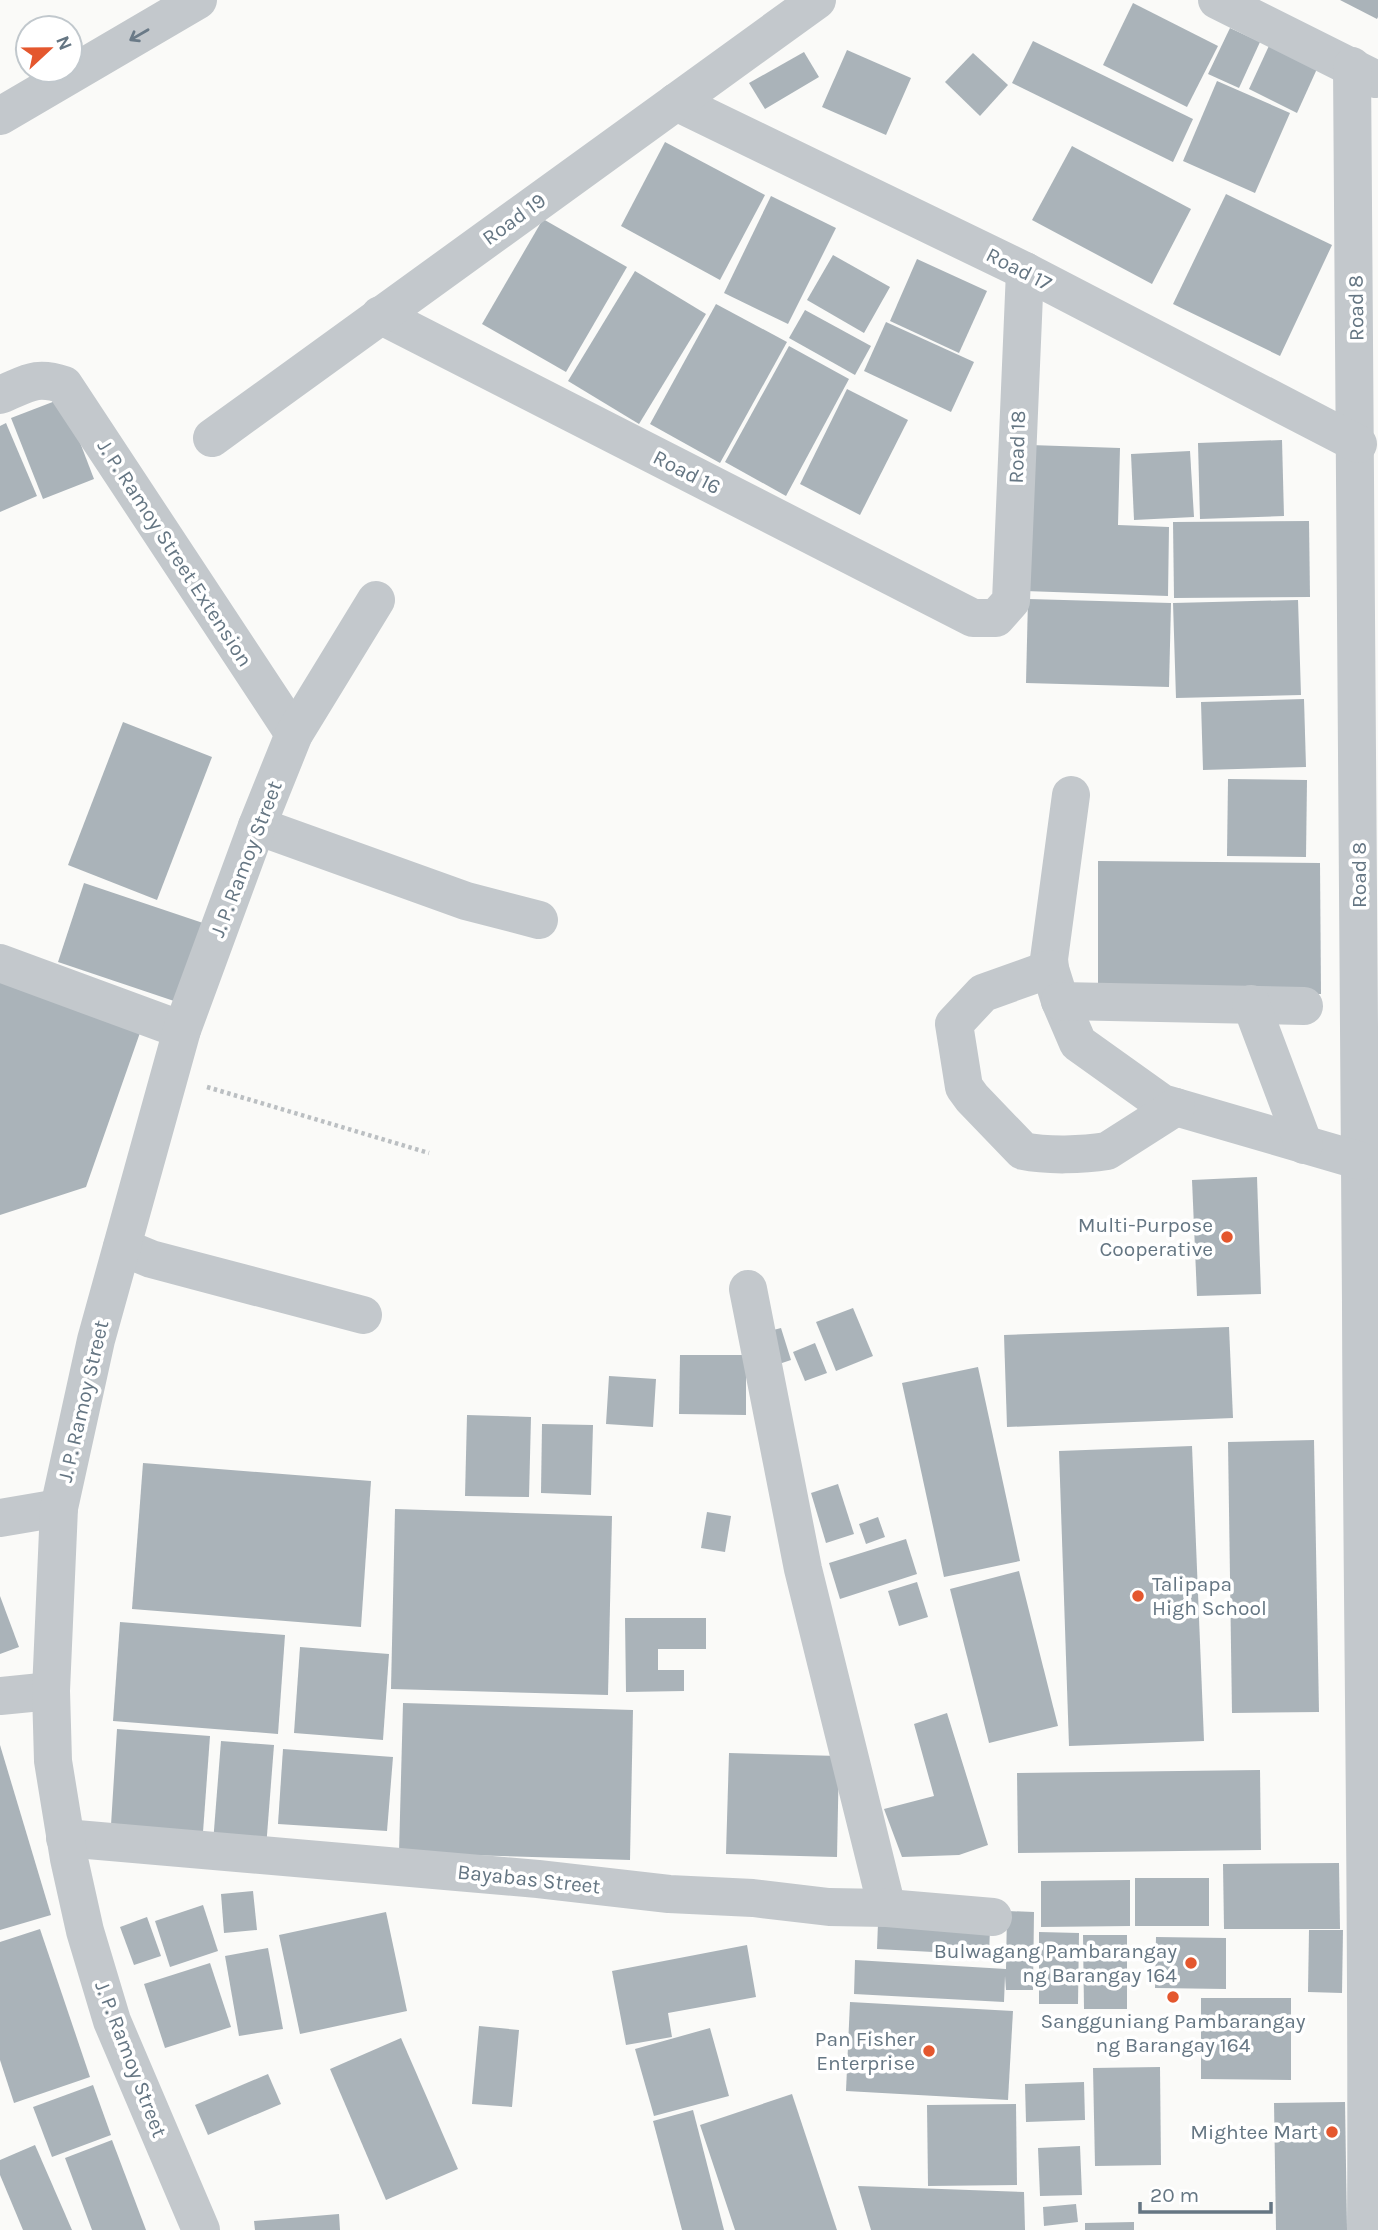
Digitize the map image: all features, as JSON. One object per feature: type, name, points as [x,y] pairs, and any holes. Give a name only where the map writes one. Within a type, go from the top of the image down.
[{"type":"street","points":[[0,116],[198,0]]},
{"type":"street","name":"Road 19","points":[[212,438],[817,0]]},
{"type":"street","points":[[1217,0],[1365,73]]},
{"type":"street","name":"Road 8","points":[[1365,73],[1358,444],[1361,1161],[1369,1304],[1373,2054],[1366,2230]]},
{"type":"street","name":"Road 17","points":[[676,102],[1024,271],[1358,444]]},
{"type":"street","name":"Road 18","points":[[996,618],[1011,601],[1024,271]]},
{"type":"street","name":"Road 16","points":[[380,315],[974,618],[996,618]]},
{"type":"street","name":"J. P. Ramoy Street Extension","points":[[0,395],[33,381],[48,380],[64,385],[295,734]]},
{"type":"street","name":"J. P. Ramoy Street","points":[[201,2230],[112,2021],[85,1931],[65,1838],[52,1761],[51,1691],[59,1508],[96,1340],[182,1030],[257,826],[295,734],[376,600]]},
{"type":"street","points":[[1071,795],[1049,959],[1055,985],[1078,1043],[1162,1103],[1361,1161]]},
{"type":"street","points":[[257,826],[466,901],[539,920]]},
{"type":"street","points":[[0,963],[182,1030]]},
{"type":"street","points":[[1176,1107],[1107,1151],[1023,1151],[964,1087],[954,1024],[983,993],[1055,985],[1251,1004],[1304,1006]]},
{"type":"street","points":[[1251,1004],[1304,1145]]},
{"type":"street","points":[[122,1247],[151,1259],[363,1315]]},
{"type":"street","points":[[748,1289],[803,1569],[887,1908]]},
{"type":"street","points":[[0,1518],[59,1508]]},
{"type":"street","points":[[0,1696],[51,1691]]},
{"type":"street","name":"Bayabas Street","points":[[65,1838],[538,1879],[669,1894],[993,1917]]},
{"type":"path","points":[[170,1076],[429,1153]]},
{"type":"building","points":[[1340,0],[1378,0],[1378,17],[1377,19]]},
{"type":"building","points":[[1133,3],[1218,46],[1187,107],[1103,65]]},
{"type":"building","points":[[1230,28],[1260,42],[1239,88],[1208,74]]},
{"type":"building","points":[[1273,37],[1321,60],[1297,113],[1249,89]]},
{"type":"building","points":[[1033,41],[1193,119],[1173,162],[1012,83]]},
{"type":"building","points":[[847,50],[911,78],[886,135],[822,107]]},
{"type":"building","points":[[804,52],[819,77],[765,109],[749,83]]},
{"type":"building","points":[[973,53],[1008,85],[980,116],[945,82]]},
{"type":"building","points":[[1217,81],[1290,113],[1255,193],[1183,161]]},
{"type":"building","points":[[665,142],[765,195],[720,280],[621,226]]},
{"type":"building","points":[[1072,146],[1191,209],[1152,284],[1032,220]]},
{"type":"building","points":[[1226,194],[1332,245],[1280,356],[1173,304]]},
{"type":"building","points":[[771,196],[836,228],[788,324],[724,293]]},
{"type":"building","points":[[543,219],[627,267],[566,372],[482,324]]},
{"type":"building","points":[[833,255],[890,287],[864,333],[807,300]]},
{"type":"building","points":[[917,259],[987,291],[959,353],[890,321]]},
{"type":"building","points":[[635,271],[706,314],[639,424],[568,381]]},
{"type":"building","points":[[716,304],[787,342],[720,463],[650,424]]},
{"type":"building","points":[[805,310],[871,346],[855,375],[789,338]]},
{"type":"building","points":[[886,322],[974,362],[951,412],[864,371]]},
{"type":"building","points":[[789,346],[849,379],[786,496],[725,462]]},
{"type":"building","points":[[847,389],[908,420],[860,515],[800,484]]},
{"type":"building","points":[[63,398],[94,479],[43,499],[11,418]]},
{"type":"building","points":[[6,423],[37,496],[0,512],[0,426]]},
{"type":"building","points":[[1282,440],[1284,516],[1200,519],[1198,443]]},
{"type":"building","points":[[1030,445],[1120,448],[1118,525],[1169,527],[1168,596],[1025,591]]},
{"type":"building","points":[[1190,451],[1194,517],[1134,520],[1131,454]]},
{"type":"building","points":[[1309,521],[1310,597],[1174,598],[1173,522]]},
{"type":"building","points":[[1028,599],[1171,603],[1169,687],[1026,683]]},
{"type":"building","points":[[1298,600],[1301,695],[1176,698],[1173,603]]},
{"type":"building","points":[[1304,699],[1306,767],[1203,770],[1201,702]]},
{"type":"building","points":[[123,722],[212,757],[157,900],[68,865]]},
{"type":"building","points":[[1228,779],[1307,780],[1306,857],[1227,856]]},
{"type":"building","points":[[1098,861],[1320,863],[1321,994],[1098,992]]},
{"type":"building","points":[[84,883],[203,923],[177,1002],[58,962]]},
{"type":"building","points":[[0,981],[142,1027],[86,1187],[0,1215]]},
{"type":"building","name":"Multi-Purpose Cooperative","points":[[1257,1177],[1261,1294],[1197,1296],[1192,1180]]},
{"type":"building","points":[[853,1308],[873,1356],[836,1371],[816,1322]]},
{"type":"building","points":[[1229,1327],[1233,1418],[1007,1427],[1004,1335]]},
{"type":"building","points":[[781,1328],[791,1360],[773,1366],[762,1333]]},
{"type":"building","points":[[815,1343],[827,1373],[805,1381],[793,1352]]},
{"type":"building","points":[[680,1355],[746,1355],[746,1415],[679,1414]]},
{"type":"building","points":[[978,1367],[1020,1561],[944,1577],[902,1383]]},
{"type":"building","points":[[609,1376],[656,1379],[653,1427],[606,1424]]},
{"type":"building","points":[[467,1415],[531,1417],[529,1497],[465,1496]]},
{"type":"building","points":[[542,1424],[593,1425],[591,1495],[541,1493]]},
{"type":"building","points":[[1314,1440],[1319,1712],[1232,1713],[1228,1442]]},
{"type":"building","points":[[1192,1446],[1204,1741],[1069,1746],[1059,1451]]},
{"type":"building","points":[[143,1463],[371,1481],[361,1627],[132,1609]]},
{"type":"building","points":[[838,1484],[854,1534],[826,1543],[811,1493]]},
{"type":"building","points":[[395,1509],[612,1516],[608,1695],[391,1689]]},
{"type":"building","points":[[707,1512],[731,1516],[725,1552],[701,1548]]},
{"type":"building","points":[[878,1517],[885,1537],[866,1544],[859,1524]]},
{"type":"building","points":[[906,1539],[917,1574],[840,1599],[829,1563]]},
{"type":"building","points":[[1019,1571],[1058,1726],[989,1743],[950,1589]]},
{"type":"building","points":[[917,1582],[928,1617],[899,1626],[888,1591]]},
{"type":"building","points":[[0,1596],[19,1647],[0,1654]]},
{"type":"building","points":[[625,1618],[706,1618],[706,1649],[658,1649],[658,1670],[684,1670],[684,1691],[626,1692]]},
{"type":"building","points":[[120,1622],[285,1635],[278,1734],[113,1721]]},
{"type":"building","points":[[300,1647],[389,1654],[383,1740],[294,1733]]},
{"type":"building","points":[[403,1703],[633,1710],[630,1860],[399,1853]]},
{"type":"building","points":[[947,1713],[988,1845],[959,1855],[902,1857],[884,1809],[934,1796],[914,1724]]},
{"type":"building","points":[[117,1729],[210,1736],[203,1832],[111,1825]]},
{"type":"building","points":[[221,1741],[274,1745],[266,1848],[213,1843]]},
{"type":"building","points":[[0,1745],[51,1915],[0,1930]]},
{"type":"building","points":[[283,1749],[393,1757],[387,1831],[278,1824]]},
{"type":"building","points":[[729,1753],[839,1756],[837,1857],[726,1854]]},
{"type":"building","points":[[1260,1770],[1261,1850],[1018,1853],[1017,1773]]},
{"type":"building","points":[[1339,1863],[1340,1929],[1224,1929],[1223,1864]]},
{"type":"building","points":[[1135,1878],[1209,1878],[1209,1926],[1135,1926]]},
{"type":"building","points":[[1130,1880],[1130,1926],[1041,1927],[1041,1881]]},
{"type":"building","points":[[253,1891],[257,1930],[224,1933],[221,1894]]},
{"type":"building","points":[[203,1905],[218,1951],[170,1967],[155,1921]]},
{"type":"building","points":[[1007,1911],[1034,1912],[1033,1990],[1006,1990],[1005,1976],[1004,2002],[854,1994],[855,1960],[1006,1969]]},
{"type":"building","points":[[386,1912],[407,2011],[300,2034],[279,1935]]},
{"type":"building","points":[[147,1917],[161,1956],[134,1965],[120,1927]]},
{"type":"building","points":[[878,1923],[990,1929],[989,1955],[877,1949]]},
{"type":"building","points":[[40,1929],[90,2077],[14,2103],[0,2060],[0,1942]]},
{"type":"building","points":[[1309,1930],[1343,1930],[1342,1993],[1308,1992]]},
{"type":"building","points":[[1039,1932],[1079,1933],[1078,2004],[1039,2004]]},
{"type":"building","points":[[1083,1935],[1127,1935],[1127,2009],[1084,2009]]},
{"type":"building","name":"Bulwagang Pambarangay ng Barangay 164","points":[[1156,1937],[1226,1938],[1226,1989],[1155,1988]]},
{"type":"building","points":[[747,1945],[756,1997],[668,2013],[672,2037],[626,2045],[612,1971]]},
{"type":"building","points":[[268,1948],[283,2029],[239,2036],[225,1956]]},
{"type":"building","points":[[210,1963],[231,2027],[165,2048],[144,1984]]},
{"type":"building","points":[[1201,1998],[1291,1998],[1291,2080],[1201,2079]]},
{"type":"building","name":"Pan Fisher Enterprise","points":[[850,2002],[1013,2011],[1008,2100],[846,2091]]},
{"type":"building","points":[[479,2026],[519,2030],[512,2107],[472,2104]]},
{"type":"building","points":[[710,2028],[729,2096],[654,2116],[635,2049]]},
{"type":"building","points":[[401,2038],[458,2169],[386,2200],[330,2069]]},
{"type":"building","points":[[1160,2067],[1161,2165],[1095,2166],[1093,2068]]},
{"type":"building","points":[[268,2074],[281,2104],[208,2135],[195,2105]]},
{"type":"building","points":[[1084,2082],[1085,2120],[1026,2122],[1025,2084]]},
{"type":"building","points":[[93,2085],[111,2135],[52,2157],[33,2107]]},
{"type":"building","points":[[792,2094],[837,2230],[735,2230],[700,2125]]},
{"type":"building","points":[[1345,2102],[1347,2230],[1276,2230],[1274,2103]]},
{"type":"building","points":[[1016,2104],[1017,2185],[928,2186],[927,2105]]},
{"type":"building","points":[[693,2110],[724,2230],[682,2230],[653,2121]]},
{"type":"building","points":[[112,2140],[146,2230],[92,2230],[65,2158]]},
{"type":"building","points":[[35,2145],[72,2230],[23,2230],[0,2175],[0,2160]]},
{"type":"building","points":[[1080,2146],[1082,2195],[1040,2196],[1038,2148]]},
{"type":"building","points":[[858,2186],[1024,2192],[1025,2230],[871,2230]]},
{"type":"building","points":[[1076,2204],[1078,2222],[1044,2226],[1043,2207]]},
{"type":"building","points":[[339,2214],[340,2230],[255,2230],[254,2221]]},
{"type":"building","points":[[1134,2222],[1134,2230],[1085,2230],[1085,2223]]},
{"type":"place","name":"Multi-Purpose Cooperative","points":[[1227,1237]]},
{"type":"place","name":"Talipapa High School","points":[[1138,1596]]},
{"type":"place","name":"Bulwagang Pambarangay ng Barangay 164","points":[[1191,1963]]},
{"type":"place","name":"Sangguniang Pambarangay ng Barangay 164","points":[[1173,1997]]},
{"type":"place","name":"Pan Fisher Enterprise","points":[[929,2051]]},
{"type":"place","name":"Mightee Mart","points":[[1332,2132]]}]
